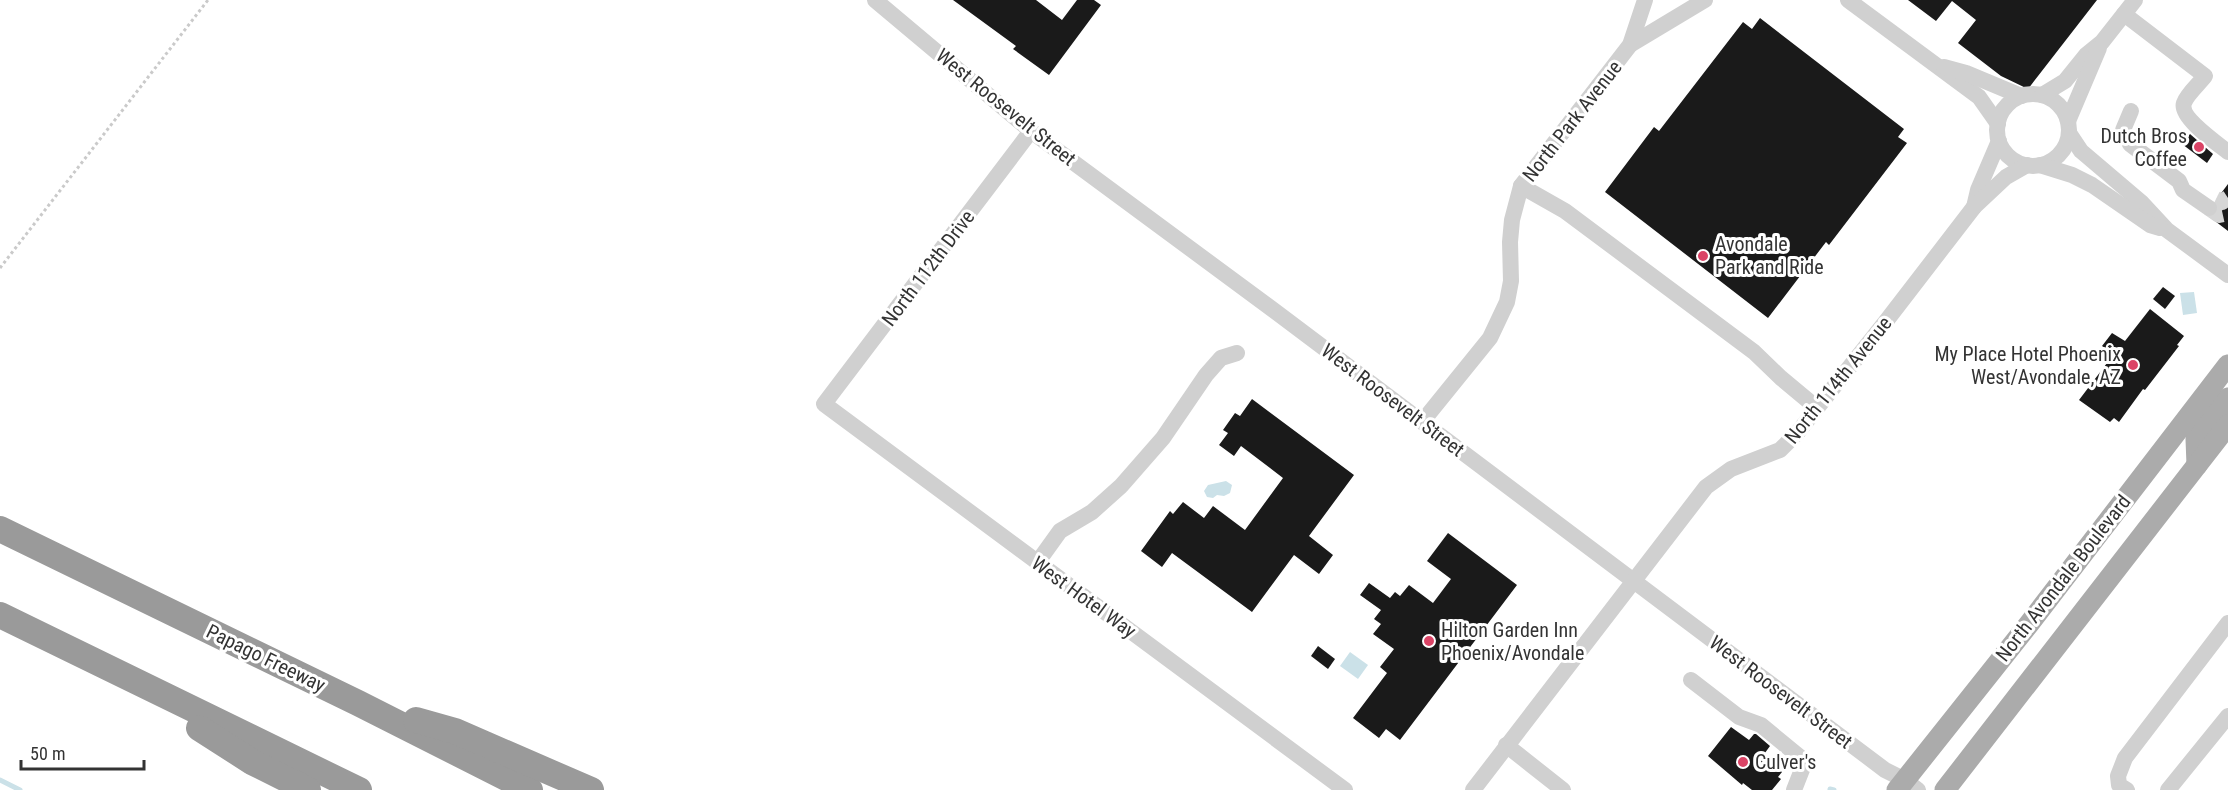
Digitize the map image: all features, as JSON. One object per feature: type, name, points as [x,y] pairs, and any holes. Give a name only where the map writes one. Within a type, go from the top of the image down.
[{"type":"highway","name":"Papago Freeway","points":[[0,529],[358,703],[530,790]]},
{"type":"highway","points":[[0,615],[359,790]]},
{"type":"highway","points":[[98,663],[252,762],[308,790]]},
{"type":"highway","points":[[358,703],[455,731],[591,790]]},
{"type":"main road","name":"North Avondale Boulevard","points":[[1907,787],[2228,365]]},
{"type":"main road","points":[[2197,465],[2196,440],[2228,398]]},
{"type":"main road","name":"North Avondale Boulevard","points":[[1945,790],[2228,425]]},
{"type":"street","name":"West Roosevelt Street","points":[[875,0],[1031,131],[1907,787]]},
{"type":"street","name":"North Park Avenue","points":[[1422,422],[1490,338],[1507,302],[1511,281],[1512,220],[1521,186],[1630,45],[1645,0]]},
{"type":"street","name":"North Park Avenue","points":[[1630,45],[1705,0]]},
{"type":"street","points":[[1848,0],[1979,97],[1998,123]]},
{"type":"street","points":[[1938,65],[1966,73],[2021,96],[2042,95],[2065,81],[2086,55],[2102,42],[2135,0]]},
{"type":"street","points":[[2124,14],[2205,76],[2184,103],[2184,109],[2191,121],[2228,152]]},
{"type":"street","points":[[1974,207],[2006,177],[2056,157],[2063,151],[2069,127],[2102,42]]},
{"type":"street","points":[[2042,95],[2059,104],[2081,150],[2141,202],[2167,230],[2228,275]]},
{"type":"street","points":[[2021,96],[2010,102],[2002,112],[1998,123],[2000,141],[2010,156],[2033,165],[2072,175],[2092,185],[2150,225],[2167,230]]},
{"type":"street","points":[[2131,111],[2123,130],[2130,144],[2179,181],[2183,190],[2212,204]]},
{"type":"street","name":"North 112th Drive","points":[[824,404],[1031,131]]},
{"type":"street","points":[[1974,207],[1978,190],[2000,141]]},
{"type":"street","points":[[1521,186],[1565,211],[1755,352],[1781,378],[1817,408]]},
{"type":"street","name":"North 114th Avenue","points":[[1473,790],[1706,487],[1731,469],[1780,450],[1817,408],[1974,207]]},
{"type":"street","points":[[1036,563],[1060,531],[1092,512],[1121,486],[1162,438],[1206,375],[1221,358],[1237,353]]},
{"type":"street","name":"West Hotel Way","points":[[824,404],[1345,790]]},
{"type":"street","points":[[2127,790],[2119,785],[2118,776],[2125,758],[2228,623]]},
{"type":"street","points":[[1691,680],[1739,717],[1761,725],[1801,758],[1803,767],[1794,790]]},
{"type":"street","points":[[2168,790],[2228,716]]},
{"type":"street","points":[[1506,745],[1563,790]]},
{"type":"path","points":[[0,268],[208,0]]},
{"type":"water","points":[[2194,292],[2197,313],[2183,315],[2180,293]]},
{"type":"water","points":[[1226,481],[1232,485],[1230,493],[1213,498],[1207,497],[1204,491],[1208,485]]},
{"type":"water","points":[[1350,652],[1368,665],[1358,679],[1340,666]]},
{"type":"building","points":[[953,0],[1036,0],[1062,20],[1077,0],[1094,0],[1101,5],[1049,75],[1013,49],[1016,46]]},
{"type":"building","points":[[1908,0],[2097,0],[2028,89],[2001,76],[1958,43],[1976,20],[1952,1],[1936,21]]},
{"type":"building","points":[[1760,18],[1904,129],[1898,137],[1907,143],[1829,245],[1826,242],[1768,318],[1605,192],[1654,127],[1659,131],[1743,22],[1752,29]]},
{"type":"building","name":"Dutch Bros Coffee","points":[[2190,134],[2213,154],[2207,163],[2182,144]]},
{"type":"building","points":[[2228,184],[2228,231],[2211,218],[2218,213],[2216,200]]},
{"type":"building","points":[[2163,287],[2175,296],[2165,309],[2153,299]]},
{"type":"building","name":"My Place Hotel Phoenix West/Avondale, AZ","points":[[2150,309],[2184,336],[2177,345],[2179,346],[2119,422],[2114,418],[2110,422],[2079,400],[2107,363],[2105,361],[2111,352],[2102,346],[2112,333],[2125,341]]},
{"type":"building","points":[[1252,399],[1354,475],[1309,536],[1333,555],[1319,574],[1294,555],[1252,612],[1172,553],[1162,567],[1141,551],[1170,511],[1173,514],[1183,502],[1204,518],[1213,506],[1245,530],[1283,478],[1241,446],[1234,456],[1219,445],[1228,433],[1223,430],[1235,413],[1240,416]]},
{"type":"building","name":"Hilton Garden Inn Phoenix/Avondale","points":[[1448,533],[1517,585],[1400,740],[1386,729],[1379,738],[1353,718],[1387,673],[1380,667],[1394,649],[1373,634],[1381,624],[1374,619],[1381,610],[1360,595],[1369,583],[1390,598],[1395,592],[1400,596],[1409,585],[1433,603],[1451,579],[1427,561]]},
{"type":"building","points":[[1318,646],[1335,659],[1328,669],[1311,656]]},
{"type":"building","name":"Culver's","points":[[1731,727],[1749,740],[1756,734],[1770,746],[1762,757],[1782,772],[1778,777],[1781,779],[1772,790],[1752,790],[1743,783],[1742,785],[1708,756]]},
{"type":"waterway","points":[[0,780],[20,790]]},
{"type":"waterway","points":[[1830,789],[1834,790]]},
{"type":"tunnel","points":[[2216,199],[2222,202],[2228,198]]},
{"type":"tunnel","points":[[2209,208],[2219,215],[2228,213]]},
{"type":"place","name":"Dutch Bros Coffee","points":[[2199,147]]},
{"type":"place","name":"Avondale Park and Ride","points":[[1703,256]]},
{"type":"place","name":"My Place Hotel Phoenix West/Avondale, AZ","points":[[2133,365]]},
{"type":"place","name":"Hilton Garden Inn Phoenix/Avondale","points":[[1429,641]]},
{"type":"place","name":"Culver's","points":[[1743,762]]}]
